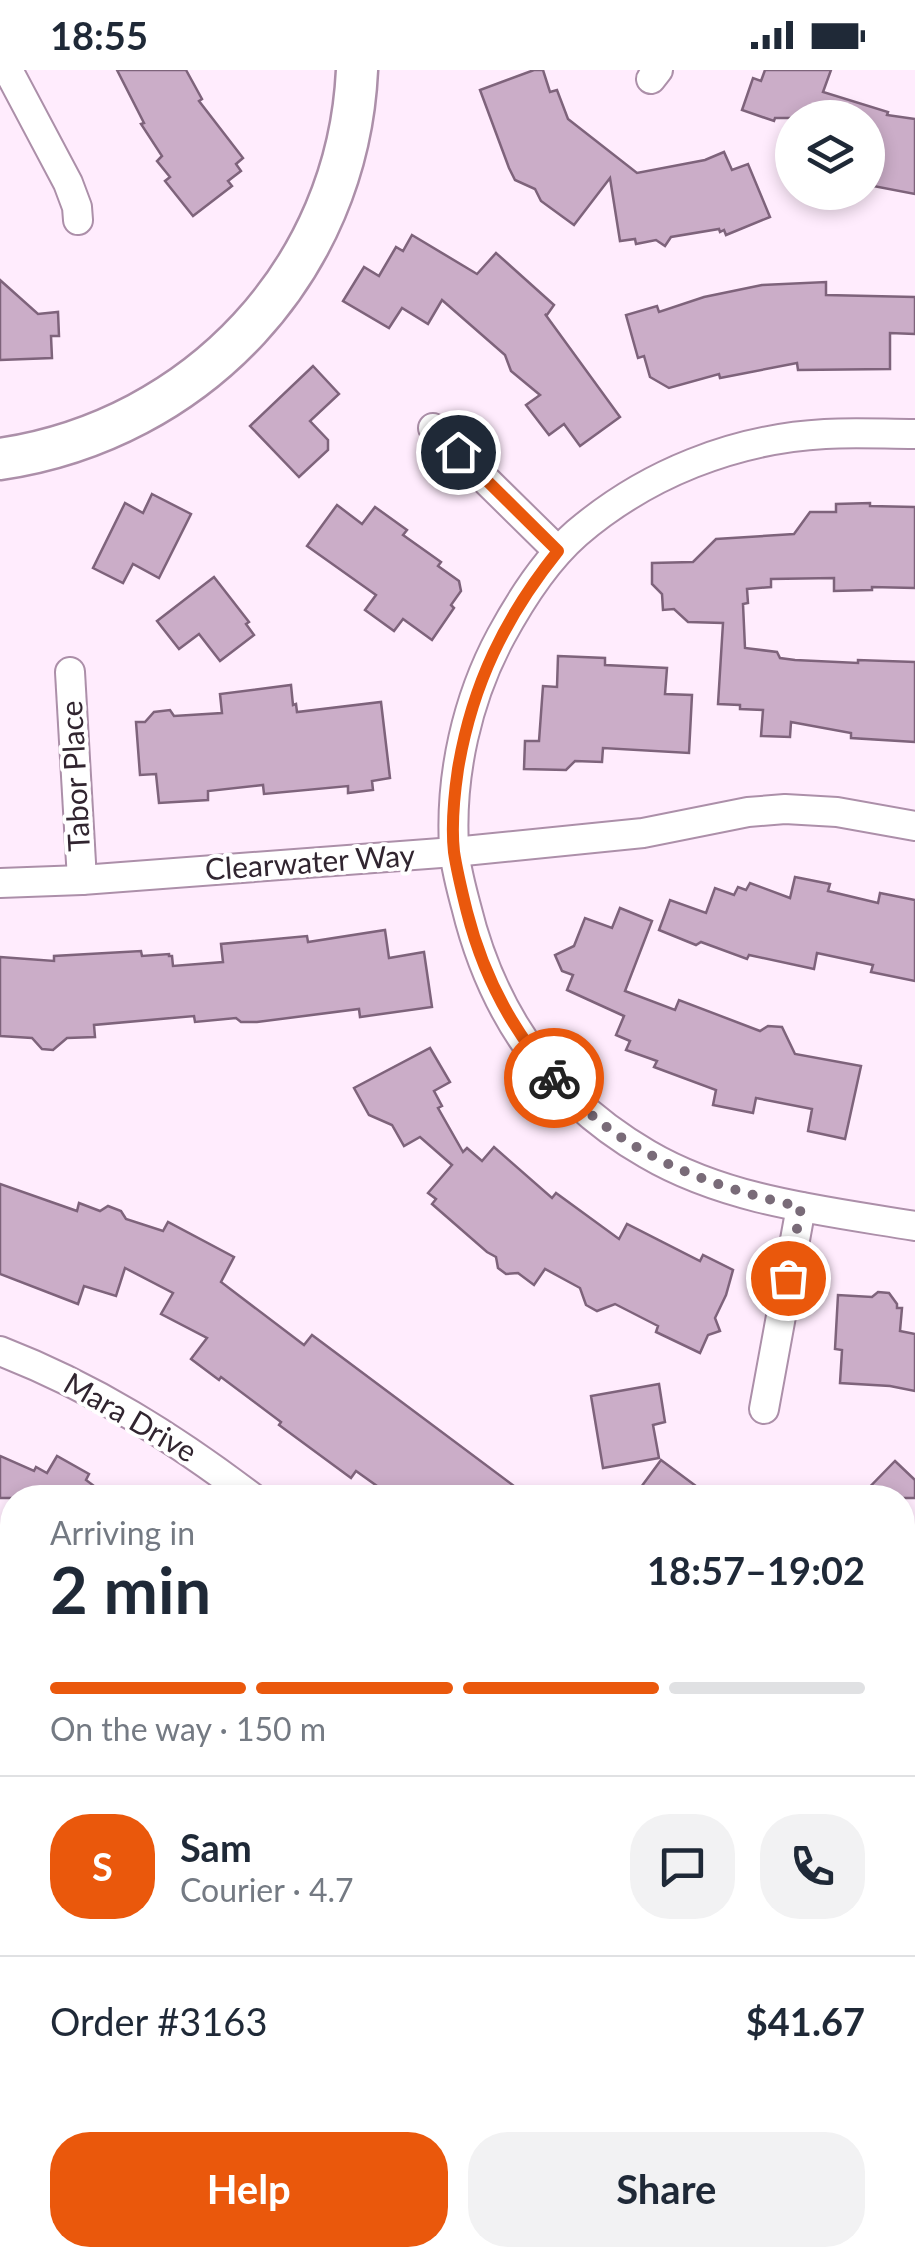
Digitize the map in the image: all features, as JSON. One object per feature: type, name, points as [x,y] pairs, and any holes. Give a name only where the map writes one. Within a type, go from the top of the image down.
[{"type":"street","points":[[8,70],[68,183],[78,220]]},
{"type":"street","points":[[0,460],[64,446],[141,414],[202,374],[245,334],[289,279],[321,221],[343,163],[354,112],[357,70]]},
{"type":"street","points":[[433,428],[558,551]]},
{"type":"street","points":[[915,434],[806,435],[766,441],[724,452],[666,475],[600,515],[558,551],[531,586],[488,664],[472,703],[454,808],[454,852],[471,928],[493,989],[532,1051],[572,1098],[628,1142],[668,1166],[717,1185],[801,1207],[915,1226]]},
{"type":"street","name":"Tabor Place","points":[[70,672],[82,880]]},
{"type":"street","name":"Clearwater Way","points":[[0,884],[454,852],[643,833],[748,812],[784,809],[837,812],[915,826]]},
{"type":"street","points":[[764,1408],[801,1207]]},
{"type":"street","name":"Mara Drive","points":[[0,1351],[117,1406],[236,1485]]},
{"type":"building","points":[[117,70],[186,70],[202,99],[199,101],[243,158],[236,164],[241,171],[228,181],[232,186],[193,216],[165,181],[170,177],[157,161],[162,156],[141,124],[144,123]]},
{"type":"building","points":[[543,70],[550,92],[557,90],[568,119],[637,173],[705,160],[724,152],[732,170],[748,164],[770,217],[726,235],[719,229],[671,237],[665,246],[656,240],[636,244],[635,239],[620,241],[610,178],[574,225],[541,201],[535,189],[515,180],[480,90]]},
{"type":"building","points":[[765,70],[831,70],[823,92],[849,100],[775,100],[774,121],[742,110],[753,78],[761,81]]},
{"type":"building","points":[[885,111],[887,115],[915,119],[915,194],[885,188]]},
{"type":"building","points":[[412,235],[477,274],[496,253],[554,305],[545,314],[620,417],[580,446],[564,424],[549,435],[526,405],[540,395],[511,371],[505,355],[442,300],[428,324],[402,308],[389,328],[343,301],[364,267],[379,276],[396,247],[403,251]]},
{"type":"building","points":[[0,280],[38,314],[58,312],[59,336],[51,336],[52,358],[0,360]]},
{"type":"building","points":[[826,282],[826,295],[915,297],[915,334],[890,333],[890,369],[798,370],[797,363],[720,378],[719,374],[669,388],[650,377],[644,356],[638,358],[626,315],[657,306],[659,312],[704,297],[762,285]]},
{"type":"building","points":[[313,366],[339,394],[310,421],[328,440],[328,450],[299,477],[250,426]]},
{"type":"building","points":[[152,494],[191,514],[159,578],[133,564],[123,583],[93,568],[125,503],[143,513]]},
{"type":"building","points":[[836,504],[915,507],[915,588],[834,591],[834,578],[771,579],[771,587],[747,589],[748,603],[743,604],[745,648],[777,652],[780,658],[795,660],[915,662],[915,742],[851,738],[851,733],[791,722],[790,737],[761,736],[763,710],[718,704],[723,623],[688,622],[674,609],[663,610],[662,594],[652,584],[652,563],[693,562],[716,539],[794,534],[810,512],[836,512]]},
{"type":"building","points":[[337,505],[362,524],[375,507],[407,530],[403,535],[441,562],[438,566],[459,581],[461,591],[451,605],[454,608],[432,640],[403,619],[394,631],[365,610],[376,595],[307,546]]},
{"type":"building","points":[[214,577],[249,622],[246,624],[254,635],[220,661],[199,634],[179,649],[157,621]]},
{"type":"building","points":[[558,656],[605,658],[605,665],[667,668],[665,694],[692,695],[689,753],[603,748],[602,762],[575,761],[566,770],[524,769],[525,741],[539,741],[543,686],[557,687]]},
{"type":"building","points":[[291,685],[297,712],[381,702],[390,778],[372,781],[373,790],[348,793],[348,786],[264,794],[263,785],[208,791],[208,800],[159,803],[156,774],[140,775],[136,722],[145,722],[154,712],[170,710],[174,716],[222,713],[220,694]]},
{"type":"building","points":[[795,877],[830,884],[828,891],[878,903],[880,893],[915,900],[915,981],[871,972],[873,965],[817,953],[814,969],[749,955],[747,959],[659,930],[670,900],[706,913],[715,888],[734,895],[738,887],[746,890],[750,883],[790,898]]},
{"type":"building","points":[[620,908],[652,921],[625,991],[675,1010],[679,1000],[760,1031],[768,1026],[782,1027],[795,1054],[861,1066],[845,1139],[808,1131],[812,1109],[756,1098],[753,1113],[713,1105],[716,1090],[654,1067],[657,1061],[626,1050],[630,1041],[616,1035],[624,1016],[567,990],[573,975],[562,971],[555,955],[574,946],[585,918],[612,928]]},
{"type":"building","points":[[385,930],[389,958],[424,952],[432,1007],[360,1017],[359,1009],[257,1022],[236,1018],[195,1022],[194,1016],[94,1025],[95,1037],[67,1038],[53,1050],[42,1049],[32,1038],[0,1036],[0,957],[54,961],[54,956],[141,951],[142,956],[169,954],[173,966],[223,962],[221,944],[307,936],[308,942]]},
{"type":"building","points":[[430,1048],[450,1082],[434,1091],[442,1106],[438,1108],[463,1152],[467,1148],[482,1161],[494,1147],[552,1198],[556,1193],[619,1239],[627,1224],[700,1261],[703,1255],[733,1270],[715,1318],[720,1331],[708,1335],[700,1353],[656,1332],[658,1326],[615,1304],[597,1311],[586,1305],[580,1288],[545,1269],[534,1285],[518,1273],[506,1274],[498,1268],[496,1257],[432,1204],[436,1199],[428,1193],[452,1165],[420,1137],[404,1146],[392,1125],[369,1115],[354,1088]]},
{"type":"building","points":[[0,1184],[77,1211],[79,1203],[100,1211],[108,1206],[121,1211],[126,1219],[163,1231],[168,1222],[234,1257],[221,1282],[304,1345],[312,1335],[513,1485],[376,1485],[356,1471],[351,1478],[221,1377],[219,1380],[191,1359],[207,1338],[161,1314],[173,1293],[125,1268],[116,1296],[84,1286],[78,1304],[0,1274]]},
{"type":"building","points":[[878,1292],[889,1293],[897,1308],[902,1308],[900,1331],[915,1334],[915,1391],[840,1383],[842,1350],[835,1349],[838,1295],[872,1297]]},
{"type":"building","points":[[659,1384],[665,1422],[653,1425],[659,1458],[603,1468],[591,1396]]},
{"type":"building","points":[[0,1456],[47,1473],[57,1456],[89,1474],[86,1480],[93,1485],[0,1485]]},
{"type":"building","points":[[661,1460],[695,1485],[643,1485]]},
{"type":"building","points":[[895,1461],[915,1480],[915,1485],[872,1485]]},
{"type":"way so far","points":[[554,1078],[598,1120],[668,1166],[746,1194],[801,1207],[788,1278]]},
{"type":"route","points":[[458,452],[558,551],[519,606],[479,684],[466,730],[454,808],[458,874],[487,975],[516,1028],[554,1078]]}]
